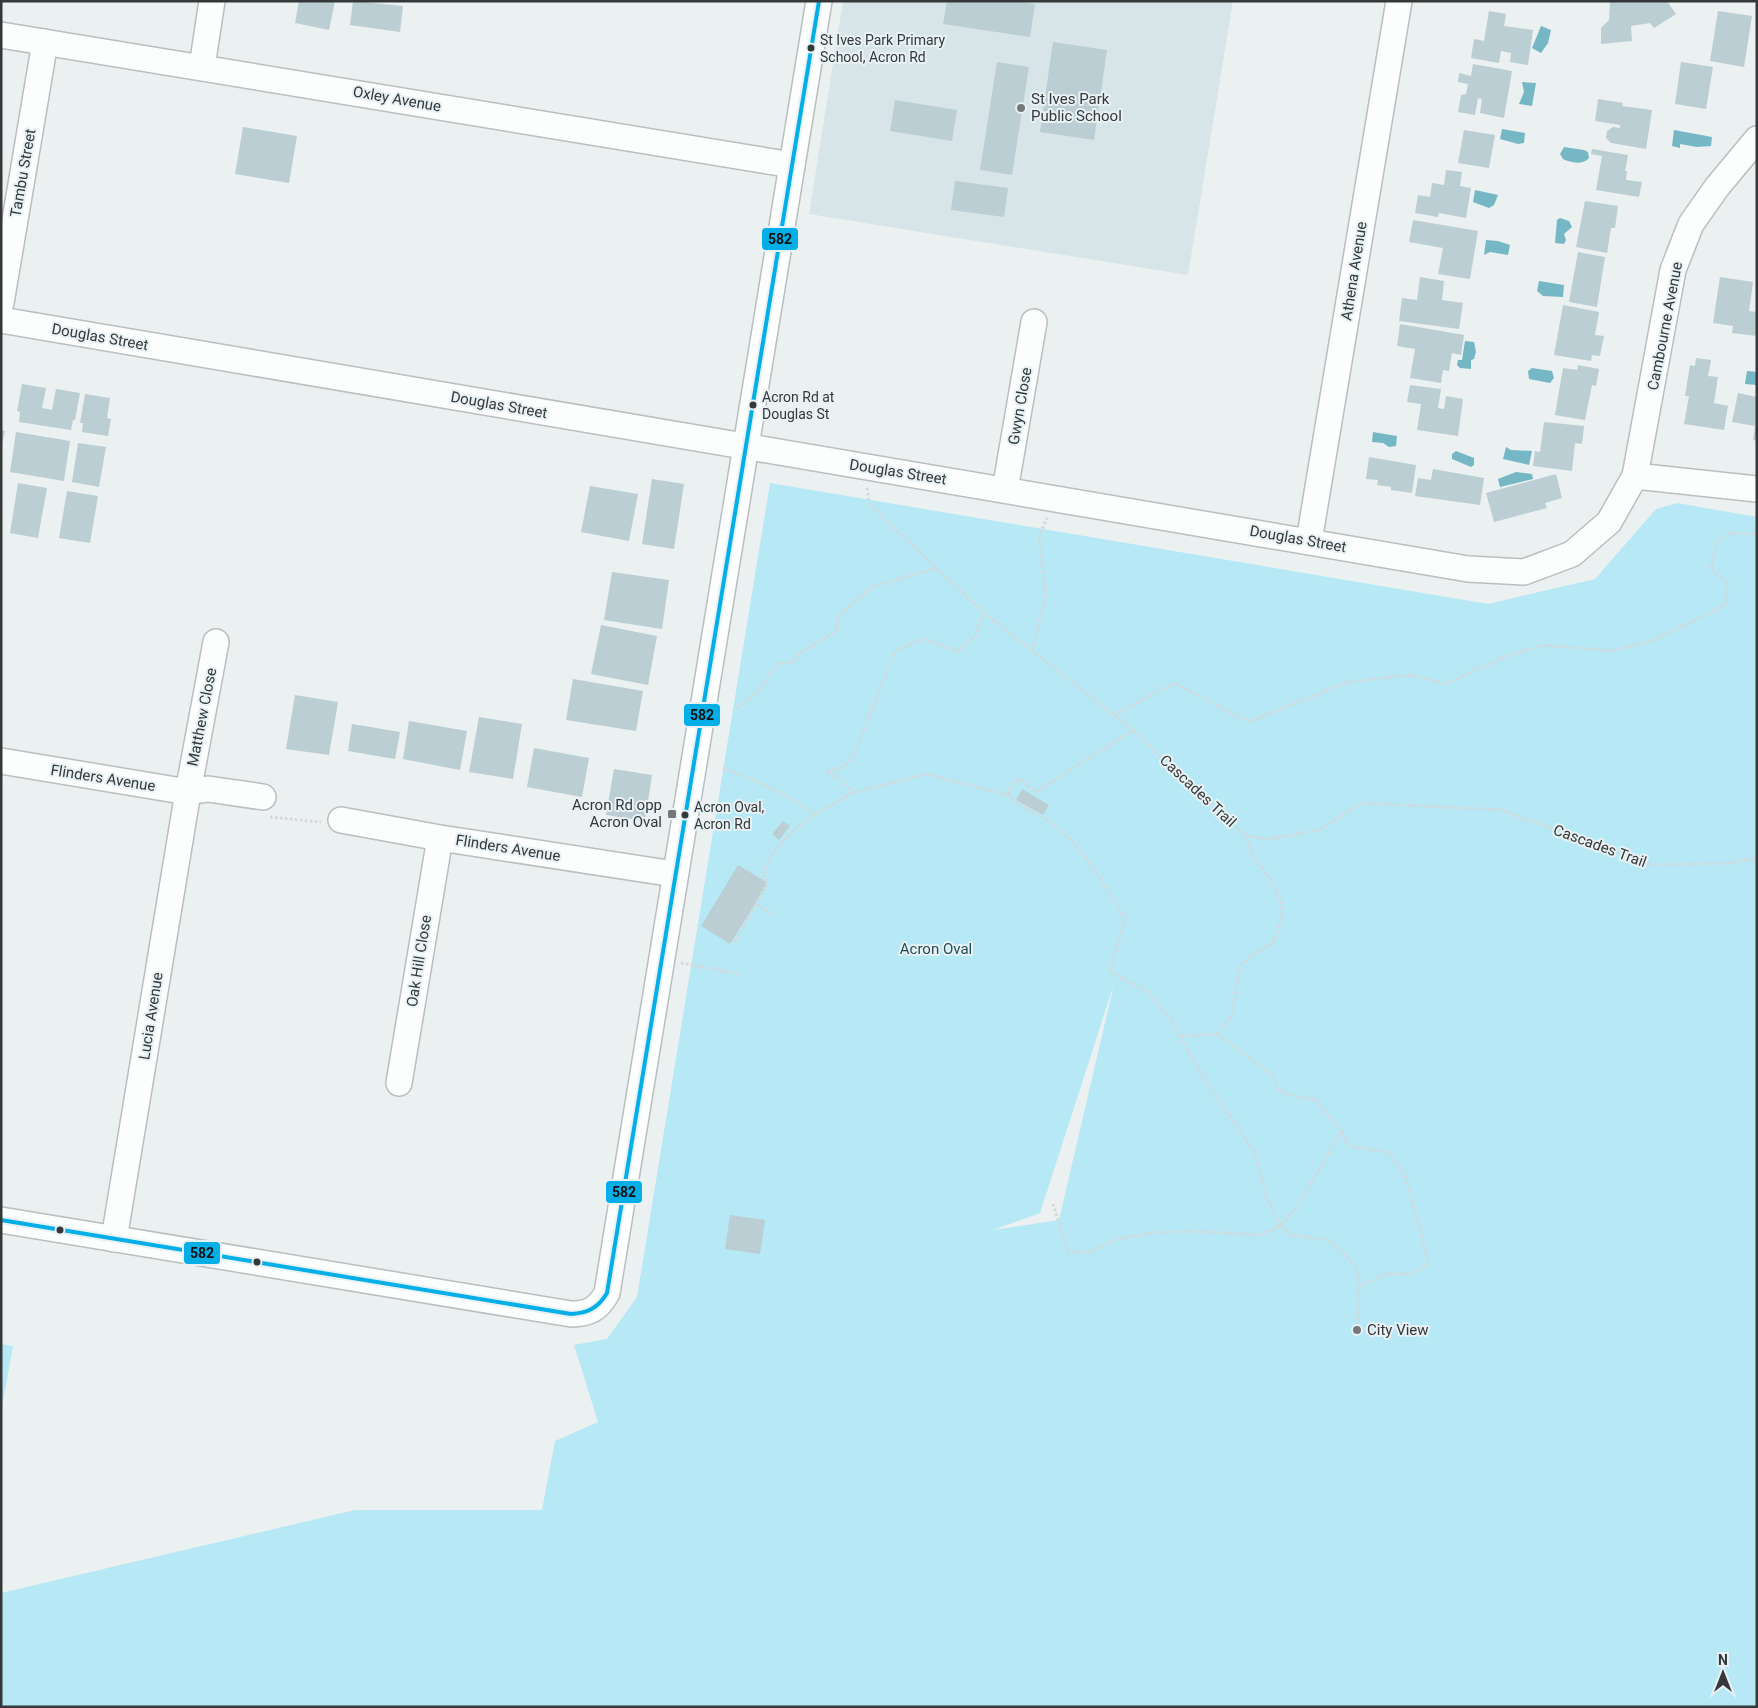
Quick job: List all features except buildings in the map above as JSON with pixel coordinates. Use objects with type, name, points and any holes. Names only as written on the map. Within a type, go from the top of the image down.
[{"type":"street","points":[[202,66],[212,1]]},
{"type":"street","points":[[1,1220],[571,1314],[593,1311],[601,1304],[607,1293],[674,874],[819,1]]},
{"type":"street","name":"Athena Avenue","points":[[1309,541],[1399,1]]},
{"type":"street","name":"Oxley Avenue","points":[[1,35],[202,66],[792,165]]},
{"type":"street","name":"Tambu Street","points":[[1,303],[45,42]]},
{"type":"street","name":"Cambourne Avenue","points":[[1635,476],[1672,270],[1691,224],[1717,187],[1757,139]]},
{"type":"street","name":"Douglas Street","points":[[1,320],[1468,569],[1524,572],[1572,554],[1609,522],[1635,476]]},
{"type":"street","name":"Gwyn Close","points":[[1005,490],[1034,322]]},
{"type":"street","points":[[1635,476],[1757,489]]},
{"type":"street","name":"Matthew Close","points":[[188,792],[216,642]]},
{"type":"street","name":"Flinders Avenue","points":[[1,762],[188,792],[208,789],[263,797]]},
{"type":"street","name":"Lucia Avenue","points":[[114,1239],[188,792]]},
{"type":"street","name":"Flinders Avenue","points":[[342,820],[440,838],[674,874]]},
{"type":"street","name":"Oak Hill Close","points":[[399,1083],[440,838]]},
{"type":"path","name":"Cascades Trail","points":[[864,467],[869,504],[984,613],[1133,730],[1246,836],[1270,839],[1319,830],[1362,803],[1501,810],[1652,865],[1730,863],[1757,858]]},
{"type":"path","points":[[1032,650],[1046,595],[1039,537],[1056,498]]},
{"type":"path","points":[[1114,715],[1174,683],[1249,722],[1347,682],[1411,675],[1445,684],[1509,655],[1544,645],[1612,651],[1654,640],[1720,608],[1726,603],[1726,584],[1711,570],[1717,542],[1730,533],[1757,534]]},
{"type":"path","points":[[736,708],[758,692],[778,664],[792,662],[799,654],[836,630],[838,616],[872,587],[937,568]]},
{"type":"path","points":[[852,793],[843,781],[828,772],[845,766],[854,755],[894,651],[923,639],[958,651],[976,635],[984,613]]},
{"type":"path","points":[[1008,795],[1014,782],[1018,779],[1036,792],[1133,730]]},
{"type":"path","points":[[723,768],[757,781],[802,806],[814,815]]},
{"type":"path","points":[[735,942],[757,905],[768,881],[762,876],[773,853],[794,830],[814,815],[852,793],[926,774],[1008,795],[1030,813],[1059,828],[1087,862],[1125,919],[1110,972],[1147,991],[1170,1018],[1182,1036],[1202,1076],[1254,1151],[1268,1202],[1280,1226],[1291,1235],[1328,1240],[1356,1266],[1359,1287],[1357,1330]]},
{"type":"path","points":[[1217,1034],[1232,1015],[1240,966],[1252,955],[1273,944],[1282,919],[1281,902],[1274,885],[1253,856],[1246,836]]},
{"type":"path","points":[[757,905],[773,914]]},
{"type":"path","points":[[661,960],[738,974]]},
{"type":"path","points":[[1182,1036],[1217,1034],[1272,1075],[1280,1091],[1298,1097],[1316,1099],[1342,1132],[1349,1146],[1388,1152],[1405,1175],[1429,1264],[1412,1274],[1385,1274],[1359,1287]]},
{"type":"path","points":[[1053,1204],[1068,1252],[1089,1252],[1117,1239],[1152,1233],[1190,1231],[1258,1235],[1280,1226],[1296,1208],[1342,1132]]},
{"type":"shaded area","name":"St Ives Park Public School","points":[[843,1],[1233,1],[1188,275],[809,214]]},
{"type":"shaded area","points":[[1541,26],[1551,30],[1548,43],[1541,53],[1532,48]]},
{"type":"shaded area","points":[[1522,82],[1536,83],[1532,106],[1519,104],[1524,92]]},
{"type":"shaded area","points":[[1502,129],[1525,133],[1524,143],[1518,144],[1500,139]]},
{"type":"shaded area","points":[[1674,130],[1712,137],[1711,146],[1697,147],[1680,144],[1680,148],[1672,146]]},
{"type":"shaded area","points":[[1564,147],[1584,150],[1588,152],[1589,158],[1584,162],[1577,163],[1563,159],[1560,154]]},
{"type":"shaded area","points":[[1475,190],[1498,195],[1494,205],[1489,208],[1473,202]]},
{"type":"shaded area","points":[[1560,218],[1569,221],[1572,227],[1564,234],[1566,240],[1564,244],[1555,243],[1557,220]]},
{"type":"shaded area","points":[[1486,240],[1510,245],[1508,255],[1490,252],[1484,255]]},
{"type":"shaded area","points":[[1539,281],[1564,285],[1563,297],[1543,296],[1537,291]]},
{"type":"shaded area","points":[[1465,341],[1474,342],[1476,352],[1474,359],[1471,360],[1471,369],[1460,368],[1457,365],[1458,360],[1462,360]]},
{"type":"shaded area","points":[[1532,368],[1552,371],[1554,378],[1550,383],[1529,379],[1528,371]]},
{"type":"shaded area","points":[[1747,371],[1757,372],[1757,385],[1745,384]]},
{"type":"shaded area","points":[[1373,432],[1397,436],[1396,446],[1389,447],[1383,443],[1372,442]]},
{"type":"shaded area","points":[[1506,447],[1511,450],[1532,451],[1529,465],[1503,459]]},
{"type":"shaded area","points":[[1456,451],[1474,458],[1474,465],[1471,467],[1452,459],[1452,454]]},
{"type":"shaded area","points":[[1516,472],[1532,474],[1533,479],[1500,487],[1498,479]]},
{"type":"green space","name":"Acron Oval","points":[[770,483],[1488,604],[1595,579],[1656,509],[1677,503],[1757,517],[1757,1707],[1,1707],[1,1593],[355,1510],[542,1510],[555,1441],[598,1422],[574,1345],[607,1339],[637,1297]],"holes":[[[1114,984],[1059,1220],[993,1230],[1040,1213]]]},
{"type":"green space","points":[[1,1344],[13,1346],[1,1412]]},
{"type":"transit line","name":"582","points":[[1,1220],[571,1314],[592,1309],[604,1298],[607,1293],[819,1]]},
{"type":"place","name":"St Ives Park Primary School, Acron Rd","points":[[811,48]]},
{"type":"place","name":"St Ives Park Public School","points":[[1021,108]]},
{"type":"place","name":"Acron Rd at Douglas St","points":[[753,405]]},
{"type":"place","name":"Acron Rd opp Acron Oval","points":[[672,814]]},
{"type":"place","name":"Acron Oval, Acron Rd","points":[[685,815]]},
{"type":"place","name":"City View","points":[[1357,1330]]}]
